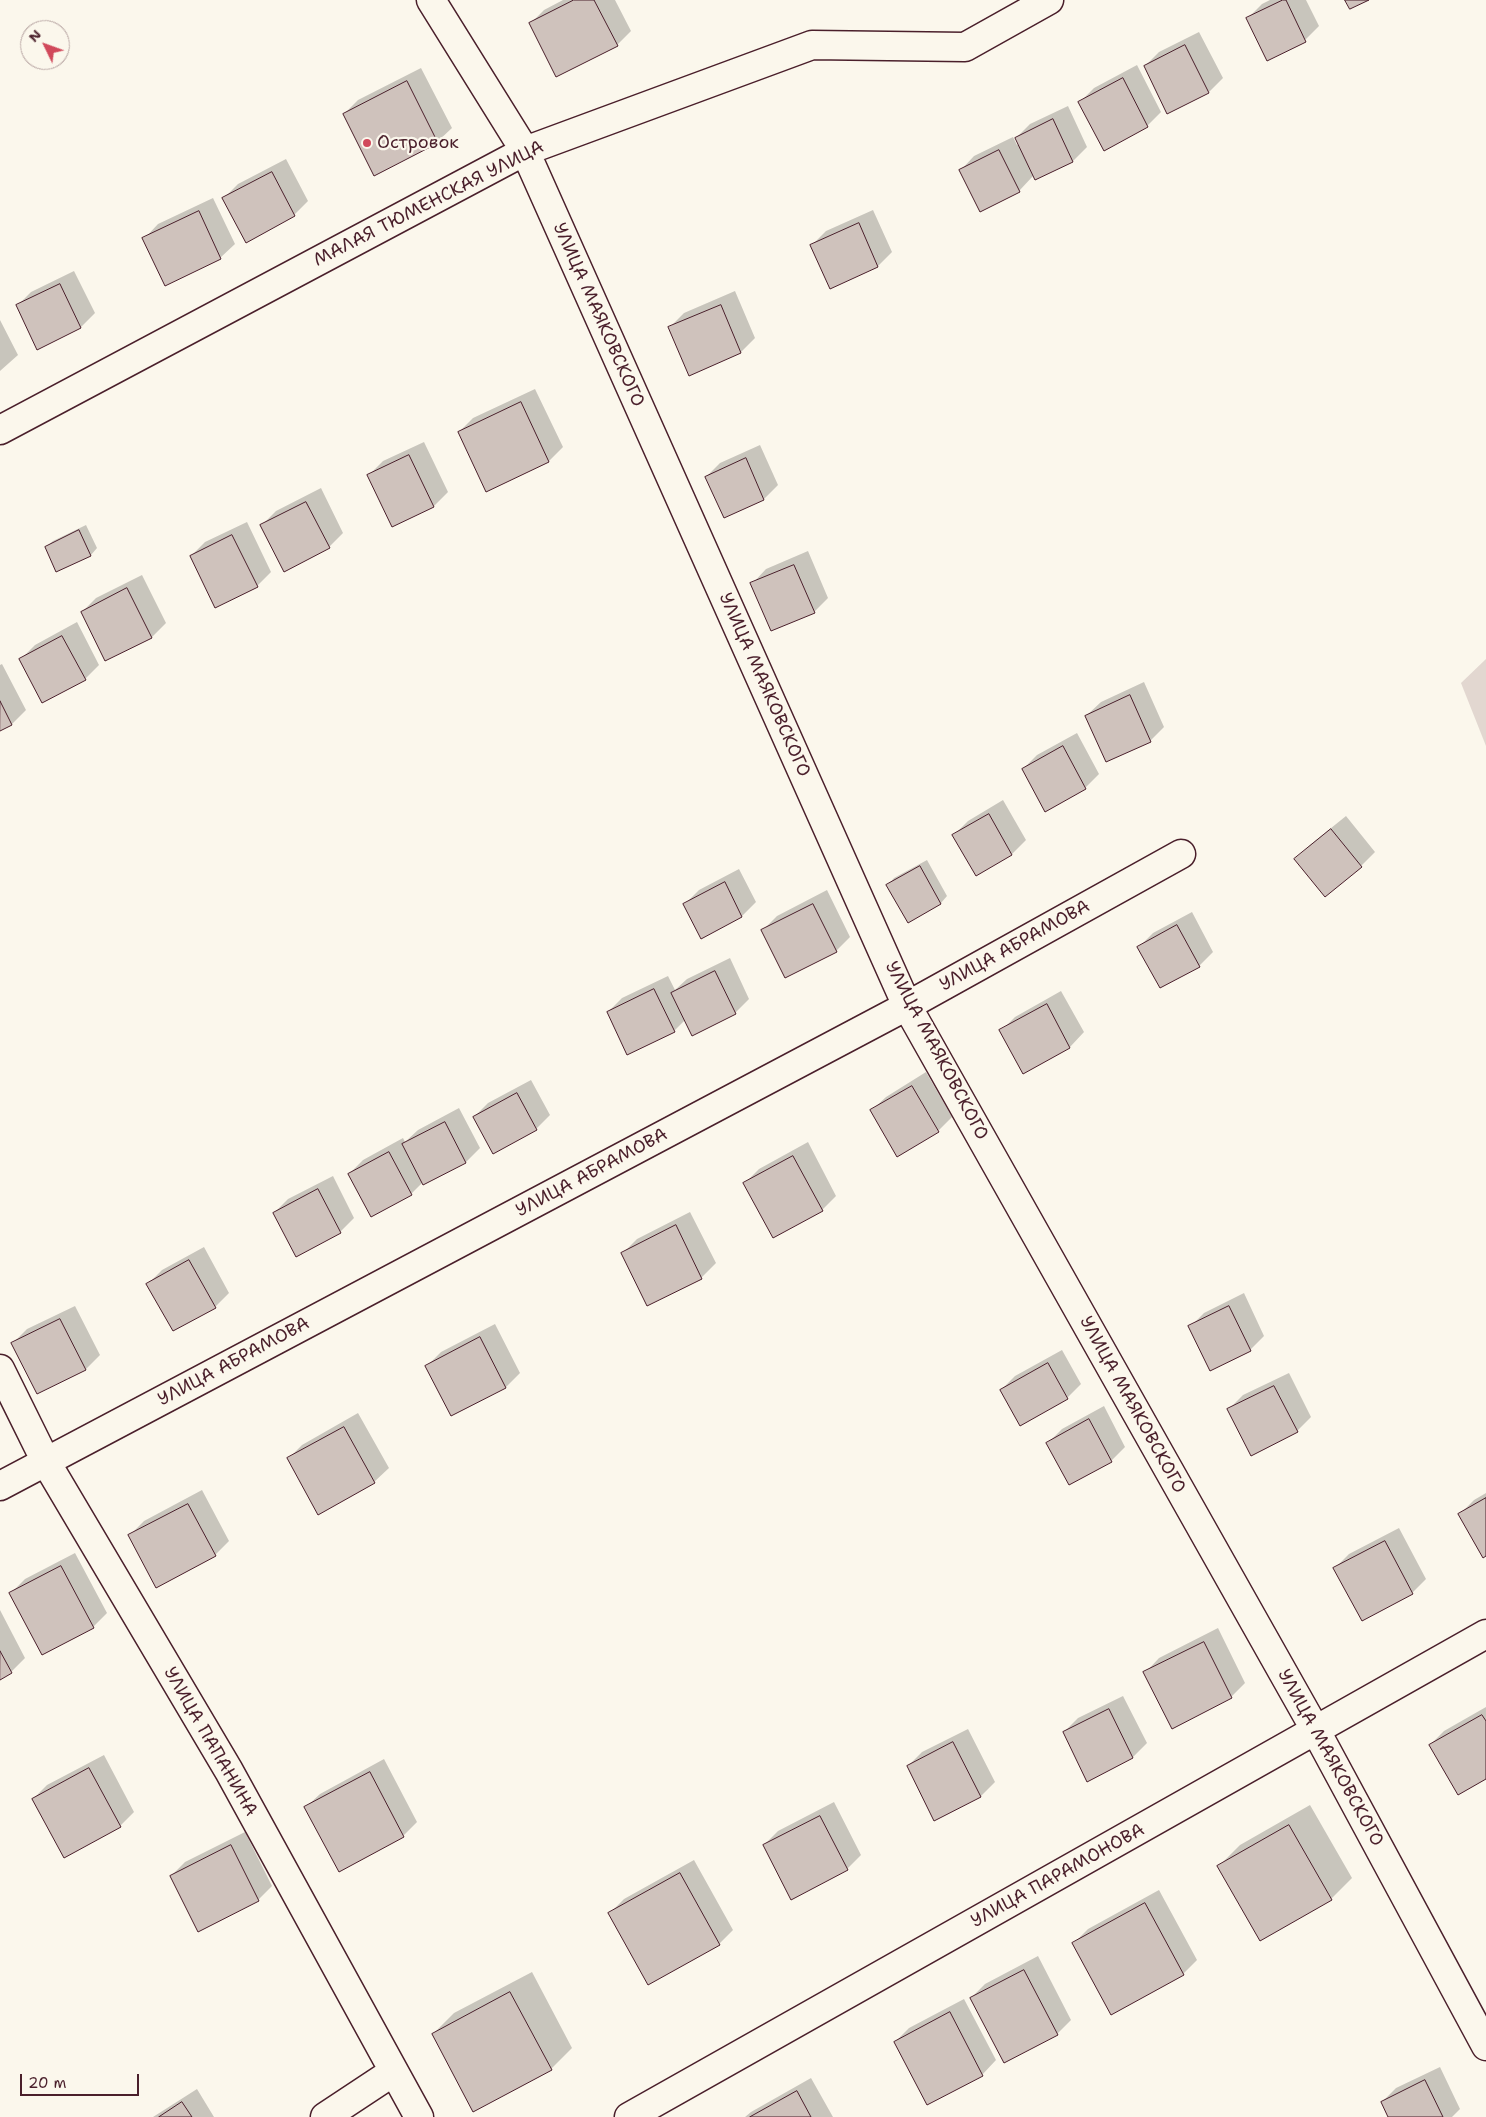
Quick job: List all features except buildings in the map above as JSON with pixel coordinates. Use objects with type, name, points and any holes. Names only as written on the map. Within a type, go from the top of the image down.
[{"type":"street","name":"УЛИЦА МАЯКОВСКОГО","points":[[431,0],[525,151],[907,1006],[1316,1731],[1486,2046]]},
{"type":"street","name":"МАЛАЯ ТЮМЕНСКАЯ УЛИЦА","points":[[0,430],[525,151],[812,45],[965,47],[1050,0]]},
{"type":"street","name":"УЛИЦА АБРАМОВА","points":[[0,1486],[907,1006],[1180,854]]},
{"type":"street","name":"УЛИЦА ПАПАНИНА","points":[[0,1369],[46,1462],[229,1771],[418,2117]]},
{"type":"street","name":"УЛИЦА ПАРАМОНОВА","points":[[629,2117],[1486,1634]]},
{"type":"street","points":[[325,2117],[393,2072]]},
{"type":"shaded area","points":[[1486,659],[1486,746],[1461,683]]},
{"type":"place","name":"Островок","points":[[367,143]]}]
